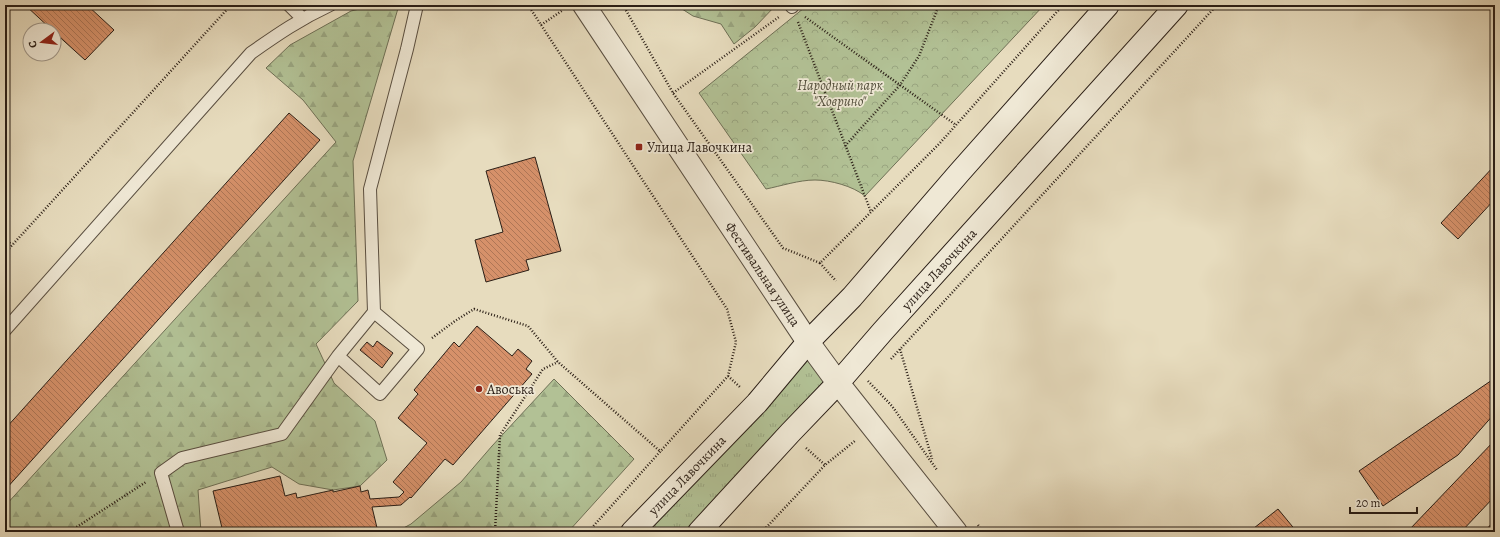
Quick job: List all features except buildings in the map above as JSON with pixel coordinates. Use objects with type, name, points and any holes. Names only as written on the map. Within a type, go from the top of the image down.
[{"type":"main road","name":"улица Лавочкина","points":[[632,532],[757,403],[808,342],[852,298],[958,173],[1108,5]]},
{"type":"main road","name":"улица Лавочкина","points":[[699,532],[790,433],[838,384],[883,331],[1177,5]]},
{"type":"main road","name":"Фестивальная улица","points":[[574,7],[838,384],[956,532]]},
{"type":"lane","points":[[289,5],[302,18]]},
{"type":"lane","points":[[5,330],[251,53],[302,18],[330,5]]},
{"type":"lane","points":[[178,532],[161,473],[182,458],[282,434],[338,356],[374,312],[370,189],[407,49],[416,5]]},
{"type":"lane","points":[[338,356],[380,394],[418,348],[374,312]]},
{"type":"path","points":[[5,253],[231,5]]},
{"type":"path","points":[[528,5],[728,310],[736,342],[728,376],[588,532]]},
{"type":"path","points":[[623,5],[673,93],[783,248],[820,264],[940,143],[1063,5]]},
{"type":"path","points":[[890,360],[1217,5]]},
{"type":"path","points":[[673,93],[792,6]]},
{"type":"path","points":[[792,6],[956,125]]},
{"type":"path","points":[[792,6],[871,212]]},
{"type":"path","points":[[845,146],[900,85],[920,56],[940,6]]},
{"type":"path","points":[[541,25],[574,7]]},
{"type":"path","points":[[5,239],[12,245]]},
{"type":"path","points":[[418,348],[455,320],[474,309],[528,326],[558,362],[661,452]]},
{"type":"path","points":[[900,350],[933,462]]},
{"type":"path","points":[[495,532],[500,435],[542,369],[558,362]]},
{"type":"path","points":[[874,376],[868,381],[892,406],[940,473]]},
{"type":"path","points":[[762,532],[825,465],[872,426],[892,406]]},
{"type":"path","points":[[69,532],[161,473]]},
{"type":"path","points":[[977,524],[983,532]]},
{"type":"green space","points":[[376,5],[399,5],[353,161],[358,301],[316,344],[334,383],[375,421],[387,460],[360,486],[333,490],[299,484],[272,467],[198,490],[201,532],[5,532],[5,506],[336,142],[303,100],[266,68],[290,45],[351,11]]},
{"type":"green space","points":[[672,5],[776,5],[755,27],[734,44],[721,24],[693,16],[679,7]]},
{"type":"green space","name":"Народный парк \"Ховрино\"","points":[[804,5],[1044,5],[865,196],[854,189],[834,182],[821,180],[790,183],[766,189],[699,93],[804,8]]},
{"type":"green space","points":[[808,342],[838,383],[699,532],[632,532]]},
{"type":"green space","points":[[554,379],[634,459],[568,532],[396,532],[411,524],[461,482]]},
{"type":"place","name":"Улица Лавочкина","points":[[639,147]]},
{"type":"place","name":"Авоська","points":[[479,389]]}]
